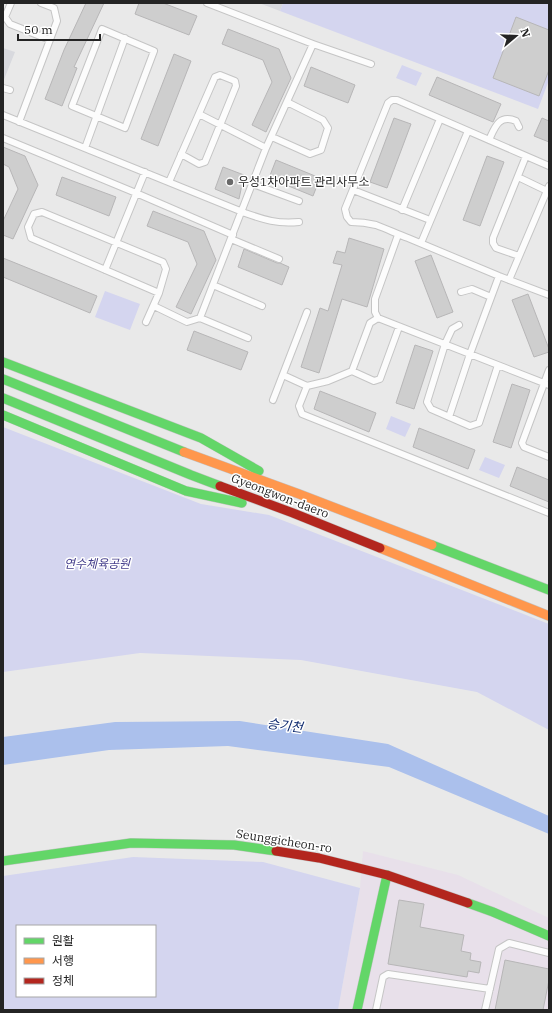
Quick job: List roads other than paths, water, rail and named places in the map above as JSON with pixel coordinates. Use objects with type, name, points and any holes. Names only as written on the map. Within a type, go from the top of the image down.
[{"type":"main road","points":[[3,362],[201,438],[299,494]]},
{"type":"main road","name":"Gyeongwon-daero","points":[[3,379],[197,457],[299,494],[549,590]]},
{"type":"main road","name":"Gyeongwon-daero","points":[[3,398],[191,475],[294,513],[549,616]]},
{"type":"main road","points":[[3,415],[186,491],[294,513]]},
{"type":"main road","name":"Seunggicheon-ro","points":[[3,861],[131,843],[234,845],[319,858],[387,875],[493,912],[549,936]]},
{"type":"main road","points":[[358,1010],[387,875]]},
{"type":"lane","points":[[11,3],[5,17],[10,24],[50,40]]},
{"type":"lane","points":[[19,122],[58,21],[54,8],[41,3]]},
{"type":"lane","points":[[207,3],[313,44],[371,64]]},
{"type":"lane","points":[[102,29],[154,51],[125,128],[96,116],[72,106],[102,29]]},
{"type":"lane","points":[[85,148],[125,38]]},
{"type":"lane","points":[[200,318],[266,148],[313,44]]},
{"type":"lane","points":[[169,182],[181,154],[215,77],[220,75],[235,81],[236,86],[205,162],[199,164],[181,154]]},
{"type":"lane","points":[[3,88],[10,90]]},
{"type":"lane","points":[[549,166],[397,100],[392,100],[388,103],[345,208],[347,217],[351,222],[363,222],[377,226],[549,295]]},
{"type":"lane","points":[[272,137],[310,154],[321,150],[328,128],[323,120],[287,102]]},
{"type":"lane","points":[[199,114],[266,148]]},
{"type":"lane","points":[[3,115],[242,212],[269,221],[285,223],[298,222]]},
{"type":"lane","points":[[489,140],[497,124],[502,120],[510,118],[516,121],[519,127]]},
{"type":"lane","points":[[402,210],[440,119]]},
{"type":"lane","points":[[421,243],[468,131]]},
{"type":"lane","points":[[3,138],[136,193],[279,259]]},
{"type":"lane","points":[[519,256],[496,248],[493,243],[493,238],[526,156]]},
{"type":"lane","points":[[105,270],[144,172]]},
{"type":"lane","points":[[509,280],[548,188],[518,177]]},
{"type":"lane","points":[[253,184],[299,201]]},
{"type":"lane","points":[[353,190],[430,220]]},
{"type":"lane","points":[[146,322],[159,293],[166,269],[163,262],[116,244],[42,212],[34,214],[28,227],[30,238],[159,293]]},
{"type":"lane","points":[[398,235],[375,299],[375,312],[378,318],[546,384]]},
{"type":"lane","points":[[449,417],[470,354],[499,276]]},
{"type":"lane","points":[[213,285],[262,306]]},
{"type":"lane","points":[[461,292],[472,289],[491,297]]},
{"type":"lane","points":[[154,306],[188,322],[200,318],[248,338]]},
{"type":"lane","points":[[273,400],[306,312]]},
{"type":"lane","points":[[283,375],[307,386],[328,381],[352,371],[370,323],[378,318]]},
{"type":"lane","points":[[459,325],[452,329],[446,344],[428,402],[431,409],[470,426],[479,423],[498,365]]},
{"type":"lane","points":[[352,371],[374,381],[380,379],[399,327]]},
{"type":"lane","points":[[549,370],[546,384],[522,443],[524,447],[549,456]]},
{"type":"lane","points":[[307,386],[299,406],[302,414],[549,513]]},
{"type":"lane","points":[[485,1010],[499,949],[509,943],[549,954]]},
{"type":"lane","points":[[376,1010],[383,977],[388,974],[490,989]]},
{"type":"water","points":[[240,721],[388,744],[549,816],[549,834],[389,767],[228,746],[109,750],[3,765],[3,737],[115,722]]},
{"type":"place","name":"우성1차아파트 관리사무소","points":[[230,182]]},
{"type":"park label","name":"연수체육공원","points":[[97,564]]},
{"type":"water label","name":"승기천","points":[[285,725]]}]
